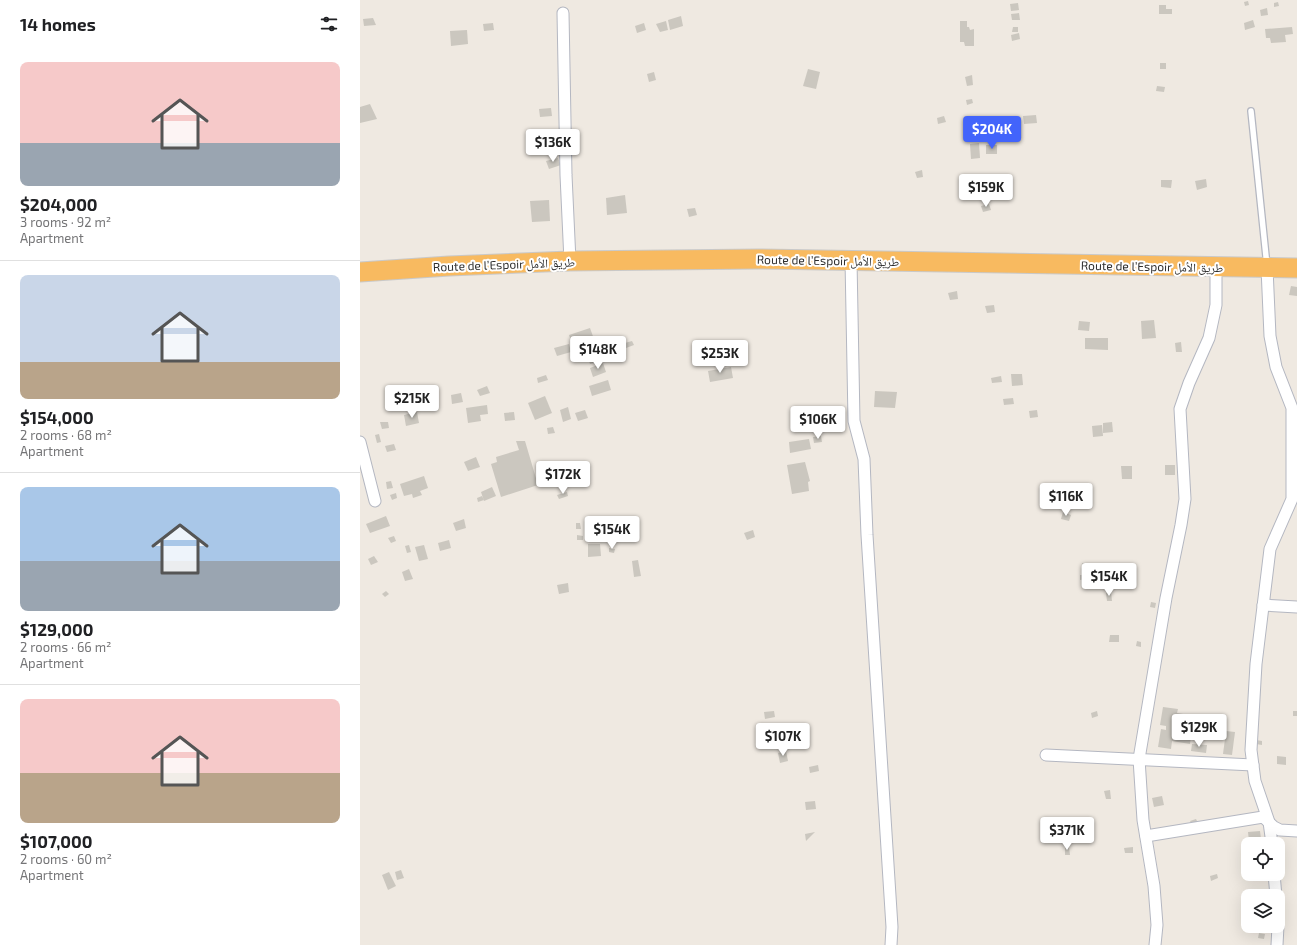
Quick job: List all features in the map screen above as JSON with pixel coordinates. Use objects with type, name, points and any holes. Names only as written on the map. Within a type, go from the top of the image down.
[{"type":"highway","name":"Route de l’Espoir طريق الأمل","points":[[360,272],[450,266],[570,261],[758,259],[1297,268]]},
{"type":"street","points":[[563,13],[566,175],[570,261]]},
{"type":"street","points":[[851,260],[854,421],[864,460],[866,535],[892,927],[891,945]]},
{"type":"street","points":[[1154,945],[1157,925],[1154,886],[1143,820],[1139,759],[1166,598],[1185,499],[1180,409],[1189,383],[1209,338],[1216,305],[1216,267]]},
{"type":"street","points":[[1267,268],[1270,336],[1276,367],[1292,408],[1292,499],[1270,549],[1256,664],[1251,742],[1256,781],[1269,822],[1271,837]]},
{"type":"street","points":[[360,442],[375,501]]},
{"type":"street","points":[[1263,605],[1297,607]]},
{"type":"street","points":[[1046,755],[1253,765]]},
{"type":"street","points":[[1146,836],[1263,817],[1274,827],[1280,830],[1297,831]]},
{"type":"street","points":[[1277,945],[1278,933]]},
{"type":"lane","points":[[1251,112],[1267,268]]},
{"type":"building","points":[[1248,1],[1249,5],[1245,6],[1244,2]]},
{"type":"building","points":[[1278,2],[1279,6],[1274,7],[1274,3]]},
{"type":"building","points":[[1018,3],[1019,10],[1011,11],[1010,4]]},
{"type":"building","points":[[1159,5],[1166,5],[1166,9],[1172,9],[1172,14],[1159,14]]},
{"type":"building","points":[[1267,8],[1268,15],[1261,16],[1260,10]]},
{"type":"building","points":[[1019,13],[1020,20],[1012,20],[1011,14]]},
{"type":"building","points":[[681,16],[683,26],[670,30],[668,20]]},
{"type":"building","points":[[373,18],[376,25],[364,26],[363,19]]},
{"type":"building","points":[[1253,20],[1255,27],[1245,30],[1244,23]]},
{"type":"building","points":[[666,21],[668,30],[660,32],[656,24]]},
{"type":"building","points":[[960,21],[967,21],[967,27],[969,27],[970,30],[974,29],[974,46],[965,46],[964,42],[960,42]]},
{"type":"building","points":[[493,23],[494,30],[484,31],[483,24]]},
{"type":"building","points":[[644,23],[646,30],[637,33],[635,26]]},
{"type":"building","points":[[1013,27],[1018,27],[1018,32],[1012,32]]},
{"type":"building","points":[[1292,27],[1293,34],[1285,35],[1286,42],[1271,43],[1270,38],[1266,38],[1265,29]]},
{"type":"building","points":[[467,30],[468,44],[451,46],[450,31]]},
{"type":"building","points":[[1019,33],[1020,39],[1012,41],[1011,35]]},
{"type":"building","points":[[1160,63],[1166,63],[1166,69],[1160,69]]},
{"type":"building","points":[[808,69],[820,72],[816,89],[803,86]]},
{"type":"building","points":[[654,72],[656,80],[649,82],[647,74]]},
{"type":"building","points":[[972,75],[973,85],[967,86],[965,77]]},
{"type":"building","points":[[1157,86],[1165,87],[1164,92],[1156,91]]},
{"type":"building","points":[[972,99],[973,103],[967,105],[966,100]]},
{"type":"building","points":[[370,104],[377,119],[360,123],[360,107]]},
{"type":"building","points":[[551,108],[552,116],[540,117],[539,109]]},
{"type":"building","points":[[1036,115],[1037,123],[1024,124],[1023,116]]},
{"type":"building","points":[[944,116],[946,122],[938,124],[937,118]]},
{"type":"building","points":[[985,121],[985,128],[976,129],[976,122]]},
{"type":"building","points":[[979,143],[980,158],[971,159],[970,144]]},
{"type":"building","points":[[986,145],[997,145],[997,154],[986,154]]},
{"type":"building","points":[[558,158],[561,165],[549,169],[546,161]]},
{"type":"building","points":[[922,170],[923,177],[917,178],[915,172]]},
{"type":"building","points":[[1206,179],[1207,187],[1197,190],[1195,181]]},
{"type":"building","points":[[1161,180],[1172,180],[1171,188],[1161,187]]},
{"type":"building","points":[[625,195],[627,213],[607,215],[606,198]]},
{"type":"building","points":[[549,200],[550,221],[532,222],[530,201]]},
{"type":"building","points":[[989,204],[991,210],[983,212],[981,206]]},
{"type":"building","points":[[695,208],[697,215],[689,217],[687,209]]},
{"type":"building","points":[[1291,286],[1297,287],[1297,296],[1289,295]]},
{"type":"building","points":[[957,291],[958,299],[950,300],[948,293]]},
{"type":"building","points":[[994,305],[995,312],[987,313],[985,306]]},
{"type":"building","points":[[1154,320],[1156,338],[1142,339],[1141,321]]},
{"type":"building","points":[[1079,321],[1090,322],[1089,331],[1078,330]]},
{"type":"building","points":[[590,328],[595,342],[574,349],[569,335]]},
{"type":"building","points":[[1085,338],[1108,338],[1108,350],[1085,349]]},
{"type":"building","points":[[632,341],[634,345],[626,348],[625,343]]},
{"type":"building","points":[[1181,342],[1182,352],[1176,352],[1175,343]]},
{"type":"building","points":[[569,344],[571,352],[557,356],[554,348]]},
{"type":"building","points":[[596,356],[598,362],[590,364],[588,358]]},
{"type":"building","points":[[603,363],[606,372],[593,377],[590,368]]},
{"type":"building","points":[[731,367],[733,378],[710,382],[708,371]]},
{"type":"building","points":[[1011,374],[1022,374],[1023,385],[1012,386]]},
{"type":"building","points":[[546,375],[548,380],[538,383],[537,378]]},
{"type":"building","points":[[1001,376],[1002,382],[992,383],[991,378]]},
{"type":"building","points":[[608,380],[611,390],[592,396],[589,386]]},
{"type":"building","points":[[487,386],[490,393],[480,396],[477,390]]},
{"type":"building","points":[[875,391],[897,392],[895,408],[874,407]]},
{"type":"building","points":[[461,393],[463,402],[452,404],[451,395]]},
{"type":"building","points":[[545,396],[552,413],[535,420],[528,403]]},
{"type":"building","points":[[1013,398],[1014,404],[1004,405],[1003,399]]},
{"type":"building","points":[[487,405],[488,414],[480,415],[481,421],[468,423],[466,408]]},
{"type":"building","points":[[568,407],[571,419],[563,422],[560,410]]},
{"type":"building","points":[[585,410],[588,418],[578,421],[575,413]]},
{"type":"building","points":[[1037,410],[1038,417],[1030,418],[1029,411]]},
{"type":"building","points":[[417,412],[419,423],[406,426],[404,415]]},
{"type":"building","points":[[514,412],[515,420],[505,421],[504,413]]},
{"type":"building","points":[[380,422],[388,422],[389,428],[382,429]]},
{"type":"building","points":[[1112,422],[1113,432],[1103,433],[1103,423]]},
{"type":"building","points":[[1102,425],[1103,436],[1093,437],[1092,426]]},
{"type":"building","points":[[553,427],[555,433],[548,434],[547,428]]},
{"type":"building","points":[[379,434],[381,442],[377,443],[375,435]]},
{"type":"building","points":[[821,436],[822,442],[814,443],[813,437]]},
{"type":"building","points":[[809,439],[811,449],[790,453],[789,442]]},
{"type":"building","points":[[516,441],[525,441],[538,485],[501,497],[491,464],[497,462],[496,457],[519,450]]},
{"type":"building","points":[[394,444],[396,450],[387,452],[385,446]]},
{"type":"building","points":[[476,457],[480,467],[468,471],[464,462]]},
{"type":"building","points":[[805,462],[810,481],[808,482],[809,491],[792,494],[787,465]]},
{"type":"building","points":[[559,465],[561,472],[553,474],[552,467]]},
{"type":"building","points":[[1165,465],[1175,465],[1175,475],[1165,475]]},
{"type":"building","points":[[1121,466],[1132,466],[1132,479],[1122,479]]},
{"type":"building","points":[[424,476],[428,488],[420,491],[422,495],[413,498],[412,494],[404,496],[400,484]]},
{"type":"building","points":[[391,481],[393,488],[387,489],[386,482]]},
{"type":"building","points":[[492,487],[496,496],[484,501],[481,492]]},
{"type":"building","points":[[567,492],[568,496],[559,499],[557,495]]},
{"type":"building","points":[[396,493],[397,498],[392,500],[390,495]]},
{"type":"building","points":[[482,496],[484,500],[478,502],[477,498]]},
{"type":"building","points":[[1063,512],[1071,515],[1069,521],[1061,519]]},
{"type":"building","points":[[386,516],[390,526],[370,533],[366,524]]},
{"type":"building","points":[[464,519],[466,528],[456,531],[453,523]]},
{"type":"building","points":[[576,523],[580,523],[581,529],[576,529]]},
{"type":"building","points":[[753,530],[755,537],[747,540],[744,533]]},
{"type":"building","points":[[577,535],[583,536],[583,540],[577,540]]},
{"type":"building","points":[[394,536],[396,541],[391,543],[388,538]]},
{"type":"building","points":[[449,540],[451,548],[440,551],[438,543]]},
{"type":"building","points":[[588,544],[600,544],[601,556],[588,557]]},
{"type":"building","points":[[409,545],[411,552],[407,553],[405,546]]},
{"type":"building","points":[[424,545],[428,559],[419,561],[415,547]]},
{"type":"building","points":[[609,548],[615,549],[614,553],[609,552]]},
{"type":"building","points":[[374,556],[378,562],[371,565],[368,559]]},
{"type":"building","points":[[638,560],[641,576],[634,577],[632,561]]},
{"type":"building","points":[[1082,563],[1087,563],[1087,566],[1083,567]]},
{"type":"building","points":[[1103,564],[1104,571],[1098,571],[1097,565]]},
{"type":"building","points":[[409,569],[413,579],[405,581],[402,572]]},
{"type":"building","points":[[1080,575],[1086,575],[1086,579],[1080,580]]},
{"type":"building","points":[[568,583],[569,592],[559,594],[557,585]]},
{"type":"building","points":[[386,591],[389,594],[385,597],[382,594]]},
{"type":"building","points":[[1111,592],[1112,601],[1107,601],[1106,593]]},
{"type":"building","points":[[1151,602],[1156,603],[1155,608],[1150,607]]},
{"type":"building","points":[[1110,635],[1119,635],[1119,642],[1109,642]]},
{"type":"building","points":[[1137,641],[1141,642],[1141,647],[1136,646]]},
{"type":"building","points":[[1163,707],[1178,709],[1177,713],[1201,717],[1198,738],[1191,737],[1190,744],[1172,741],[1171,749],[1158,747],[1161,729],[1166,730],[1166,726],[1160,725]]},
{"type":"building","points":[[774,711],[775,717],[765,719],[764,712]]},
{"type":"building","points":[[1097,711],[1098,716],[1092,718],[1091,713]]},
{"type":"building","points":[[1293,711],[1297,711],[1297,716],[1293,716]]},
{"type":"building","points":[[1226,731],[1235,732],[1232,755],[1223,754]]},
{"type":"building","points":[[1256,740],[1262,741],[1262,745],[1256,744]]},
{"type":"building","points":[[1192,744],[1207,745],[1206,753],[1191,751]]},
{"type":"building","points":[[786,751],[788,761],[780,763],[778,753]]},
{"type":"building","points":[[1277,756],[1286,757],[1286,765],[1277,764]]},
{"type":"building","points":[[818,765],[819,771],[810,773],[809,767]]},
{"type":"building","points":[[1110,790],[1111,799],[1106,799],[1104,791]]},
{"type":"building","points":[[1162,796],[1164,805],[1154,807],[1152,798]]},
{"type":"building","points":[[815,801],[816,809],[806,810],[805,802]]},
{"type":"building","points":[[1196,819],[1198,823],[1192,825],[1190,821]]},
{"type":"building","points":[[1260,831],[1261,837],[1249,837],[1248,832]]},
{"type":"building","points":[[815,832],[806,841],[805,834]]},
{"type":"building","points":[[1069,847],[1070,855],[1065,855],[1065,848]]},
{"type":"building","points":[[1133,847],[1133,853],[1125,853],[1124,848]]},
{"type":"building","points":[[401,870],[404,878],[397,880],[395,872]]},
{"type":"building","points":[[389,872],[396,886],[388,890],[382,875]]},
{"type":"building","points":[[1217,874],[1218,878],[1211,881],[1210,876]]},
{"type":"building","points":[[1259,933],[1265,934],[1264,939],[1258,938]]}]
